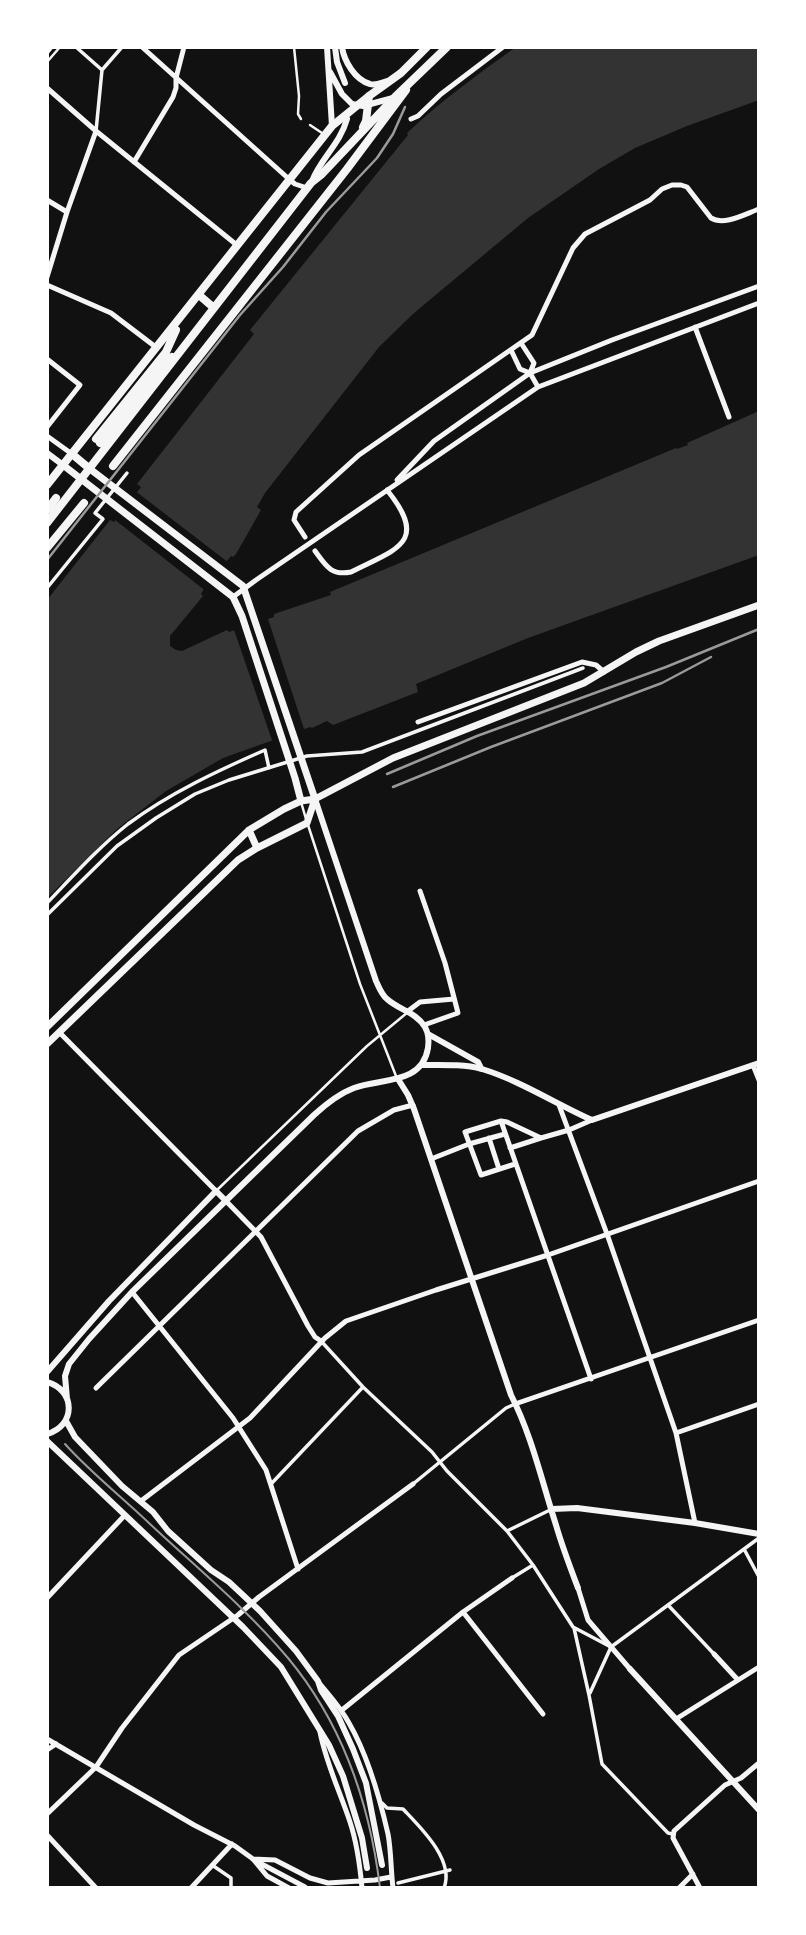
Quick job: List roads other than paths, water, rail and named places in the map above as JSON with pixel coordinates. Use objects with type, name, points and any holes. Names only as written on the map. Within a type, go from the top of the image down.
[{"type":"main road","points":[[47,485],[332,126],[356,106],[368,100],[427,47]]},
{"type":"main road","points":[[47,523],[92,471],[309,186],[394,97],[410,85],[447,47]]},
{"type":"main road","points":[[113,466],[410,85]]},
{"type":"main road","points":[[360,133],[366,121],[368,100]]},
{"type":"main road","points":[[199,295],[214,308]]},
{"type":"main road","points":[[180,352],[170,358],[98,441],[166,352],[181,318]]},
{"type":"main road","points":[[47,1044],[233,864],[307,822],[315,799],[245,589],[231,575],[72,454]]},
{"type":"main road","points":[[63,465],[233,597],[242,616],[300,801]]},
{"type":"main road","points":[[47,510],[52,498]]},
{"type":"main road","points":[[47,548],[84,503]]},
{"type":"main road","points":[[60,1033],[49,1023],[249,830],[300,801],[315,799],[393,758],[565,691],[659,641],[759,605]]},
{"type":"main road","points":[[249,830],[257,848]]},
{"type":"main road","points":[[95,981],[104,990]]},
{"type":"street","points":[[47,52],[51,47]]},
{"type":"street","points":[[76,47],[102,70]]},
{"type":"street","points":[[47,277],[96,131],[102,70],[122,47]]},
{"type":"street","points":[[142,47],[295,184],[309,186],[319,166],[340,138],[347,119]]},
{"type":"street","points":[[134,162],[173,97],[184,47]]},
{"type":"street","points":[[327,47],[332,126]]},
{"type":"street","points":[[335,47],[345,83]]},
{"type":"street","points":[[342,47],[344,58],[351,69],[370,84]]},
{"type":"street","points":[[411,119],[503,47]]},
{"type":"street","points":[[330,72],[345,98],[356,106]]},
{"type":"street","points":[[370,84],[393,79]]},
{"type":"street","points":[[370,84],[368,100],[394,97]]},
{"type":"street","points":[[47,88],[238,246]]},
{"type":"street","points":[[304,537],[294,520],[296,512],[359,455],[533,335],[573,248],[581,237],[650,200],[671,185],[681,184],[687,187],[716,222],[759,209]]},
{"type":"street","points":[[47,200],[67,212]]},
{"type":"street","points":[[47,285],[111,313],[157,348]]},
{"type":"street","points":[[388,489],[434,441],[530,373],[759,286]]},
{"type":"street","points":[[233,597],[538,387],[759,303]]},
{"type":"street","points":[[705,305],[710,321]]},
{"type":"street","points":[[695,327],[729,417]]},
{"type":"street","points":[[612,340],[617,356]]},
{"type":"street","points":[[521,343],[534,363],[530,373]]},
{"type":"street","points":[[511,350],[520,369],[530,373],[538,387]]},
{"type":"street","points":[[47,359],[80,385],[49,425]]},
{"type":"street","points":[[47,436],[72,454]]},
{"type":"street","points":[[47,453],[63,465]]},
{"type":"street","points":[[47,588],[103,519],[95,513],[128,473]]},
{"type":"street","points":[[315,551],[329,569],[344,573],[351,572],[398,547],[404,540],[407,521],[388,489]]},
{"type":"street","points":[[85,530],[90,534]]},
{"type":"street","points":[[418,722],[582,662],[596,665],[604,672]]},
{"type":"street","points":[[47,915],[117,846],[195,794],[229,780],[307,757],[362,752],[583,668]]},
{"type":"street","points":[[47,903],[107,843],[160,802],[200,779],[265,750],[269,768]]},
{"type":"street","points":[[47,1434],[57,1430],[66,1421],[69,1408],[65,1376],[69,1364],[132,1292],[331,1100],[352,1089],[411,1074],[422,1065],[428,1051],[428,1034],[424,1026],[380,991],[315,799]]},
{"type":"street","points":[[420,891],[445,963],[458,1013],[424,1026]]},
{"type":"street","points":[[408,1011],[420,1002],[454,999]]},
{"type":"street","points":[[60,1033],[261,1237],[315,1337],[363,1387],[432,1451],[440,1463],[507,1531],[533,1565],[573,1627],[602,1764],[667,1833],[673,1834]]},
{"type":"street","points":[[428,1034],[478,1062],[481,1069]]},
{"type":"street","points":[[510,1148],[756,1064],[759,1080]]},
{"type":"street","points":[[422,1065],[481,1069],[592,1120]]},
{"type":"street","points":[[398,1079],[413,1105],[588,1620],[759,1810]]},
{"type":"street","points":[[96,1388],[358,1130],[394,1110],[413,1105]]},
{"type":"street","points":[[559,1105],[676,1433],[695,1523]]},
{"type":"street","points":[[515,1164],[481,1175],[465,1132],[501,1121],[541,1138]]},
{"type":"street","points":[[501,1121],[591,1379]]},
{"type":"street","points":[[431,1159],[505,1133]]},
{"type":"street","points":[[489,1138],[499,1169]]},
{"type":"street","points":[[141,1501],[239,1427],[321,1341],[346,1321],[548,1255],[759,1181]]},
{"type":"street","points":[[47,1372],[118,1291],[216,1191]]},
{"type":"street","points":[[132,1292],[239,1427],[261,1460],[298,1569]]},
{"type":"street","points":[[47,1814],[96,1767],[122,1728],[179,1655],[413,1484],[507,1407],[759,1321]]},
{"type":"street","points":[[47,1382],[60,1388],[67,1399]]},
{"type":"street","points":[[271,1484],[363,1387]]},
{"type":"street","points":[[676,1433],[759,1404]]},
{"type":"street","points":[[66,1421],[72,1433],[96,1460],[153,1511],[168,1531],[211,1570],[229,1582],[296,1651],[342,1710],[364,1756],[378,1798],[388,1836],[391,1877],[396,1886],[448,1870]]},
{"type":"street","points":[[47,1441],[281,1667],[329,1745],[362,1838],[367,1868]]},
{"type":"street","points":[[507,1531],[552,1509],[577,1508],[695,1523],[759,1536]]},
{"type":"street","points":[[47,1598],[125,1516]]},
{"type":"street","points":[[589,1695],[611,1647],[759,1536]]},
{"type":"street","points":[[744,1549],[759,1577]]},
{"type":"street","points":[[342,1710],[463,1612],[533,1565]]},
{"type":"street","points":[[668,1605],[738,1680]]},
{"type":"street","points":[[463,1612],[543,1714]]},
{"type":"street","points":[[573,1627],[611,1647]]},
{"type":"street","points":[[676,1719],[759,1667]]},
{"type":"street","points":[[318,1681],[348,1738],[366,1783],[382,1866]]},
{"type":"street","points":[[320,1729],[324,1751],[351,1825],[362,1884]]},
{"type":"street","points":[[47,1739],[305,1887]]},
{"type":"street","points":[[47,1750],[56,1744]]},
{"type":"street","points":[[700,1888],[673,1838],[676,1827],[732,1781],[741,1778],[759,1763]]},
{"type":"street","points":[[378,1798],[387,1808],[403,1809],[442,1857],[448,1870],[444,1888]]},
{"type":"street","points":[[47,1835],[96,1888]]},
{"type":"street","points":[[191,1888],[232,1844]]},
{"type":"street","points":[[253,1859],[275,1860],[317,1881],[328,1883],[362,1884],[391,1877]]},
{"type":"street","points":[[253,1859],[267,1876],[289,1888]]},
{"type":"street","points":[[212,1866],[231,1878],[231,1888]]},
{"type":"street","points":[[679,1888],[693,1874]]},
{"type":"lane","points":[[47,62],[60,47]]},
{"type":"lane","points":[[294,47],[298,114],[301,119]]},
{"type":"lane","points":[[310,125],[325,136]]},
{"type":"lane","points":[[300,801],[368,1003],[392,1070],[398,1079]]},
{"type":"lane","points":[[216,1191],[366,1046],[408,1011]]},
{"type":"tram line","points":[[65,1444],[239,1606],[288,1658],[307,1683],[338,1737],[361,1796],[380,1888]]},
{"type":"railway","points":[[47,560],[240,315],[283,267],[326,212],[377,158],[393,134],[405,107]]},
{"type":"railway","points":[[387,774],[477,736],[666,667],[759,629]]},
{"type":"railway","points":[[393,787],[662,683],[711,657]]}]
